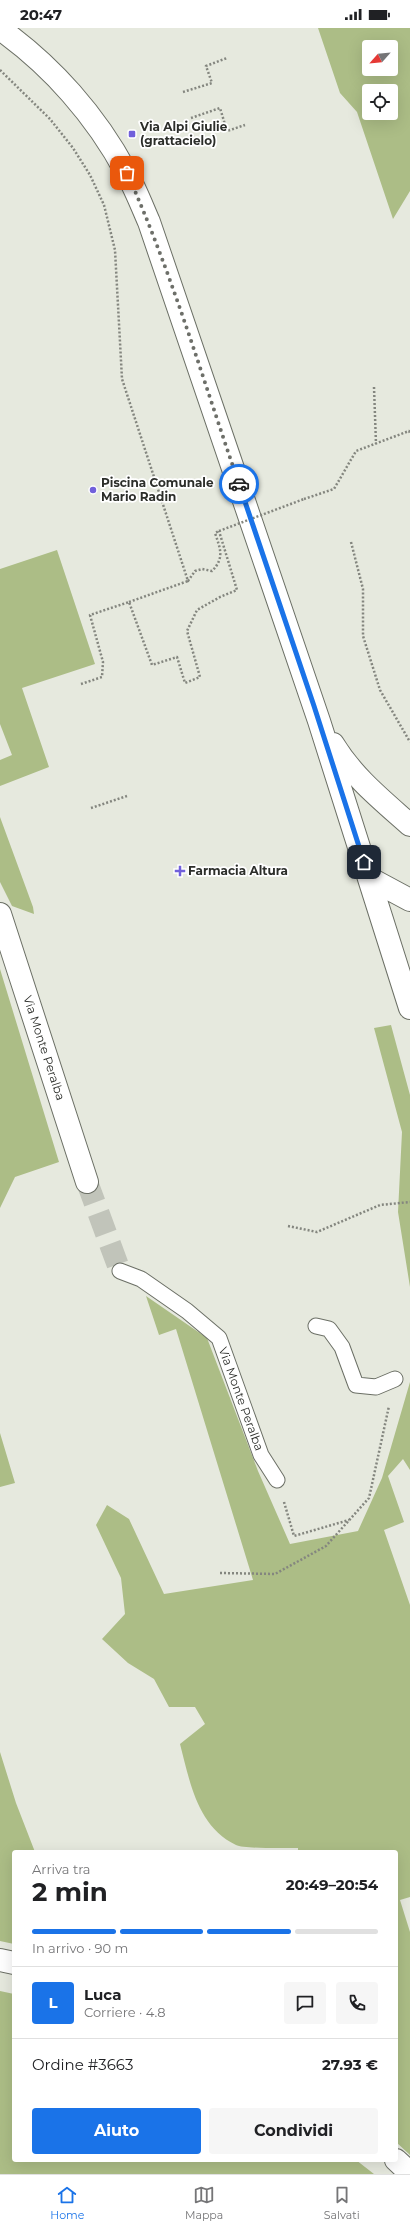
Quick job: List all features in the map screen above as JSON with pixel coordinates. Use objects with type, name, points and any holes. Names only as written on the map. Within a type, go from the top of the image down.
[{"type":"street","points":[[0,29],[27,48],[70,92],[102,131],[127,173],[149,222],[319,721],[410,1008]]},
{"type":"street","points":[[319,721],[342,758],[370,791],[401,810],[410,825]]},
{"type":"street","points":[[369,878],[410,900]]},
{"type":"street","name":"Via Monte Peralba","points":[[0,914],[87,1182]]},
{"type":"street","points":[[0,1960],[12,1963]]},
{"type":"street","points":[[398,2162],[410,2173]]},
{"type":"lane","name":"Via Monte Peralba","points":[[120,1271],[148,1284],[187,1310],[219,1338],[261,1455],[277,1480]]},
{"type":"lane","points":[[316,1326],[329,1329],[342,1347],[356,1385],[376,1387],[395,1379]]},
{"type":"path","points":[[183,92],[212,83],[206,66],[228,58]]},
{"type":"path","points":[[0,70],[50,119],[73,148],[90,174],[104,205],[115,250],[120,310],[122,379],[188,581]]},
{"type":"path","points":[[191,118],[220,108],[227,132],[245,125]]},
{"type":"path","points":[[374,387],[376,444]]},
{"type":"path","points":[[81,684],[102,677],[103,662],[90,615],[188,581],[195,571],[202,569],[212,571],[219,565],[222,555],[215,533],[334,489],[356,451],[409,431],[410,433]]},
{"type":"path","points":[[129,602],[152,665],[177,657],[185,683],[200,677],[187,631],[197,610],[220,597],[237,590],[218,531]]},
{"type":"path","points":[[351,542],[363,589],[363,636],[380,690],[410,742]]},
{"type":"path","points":[[91,808],[127,796]]},
{"type":"path","points":[[288,1226],[317,1232],[380,1205],[410,1202]]},
{"type":"path","points":[[220,1572],[275,1574],[326,1546],[350,1520],[369,1498],[395,1379]]},
{"type":"path","points":[[277,1480],[294,1536],[350,1520]]},
{"type":"green space","points":[[318,28],[410,28],[410,191],[393,219],[357,112],[340,93]]},
{"type":"green space","points":[[57,550],[95,664],[22,688],[49,767],[0,786],[0,760],[12,755],[0,724],[0,569]]},
{"type":"green space","points":[[0,817],[33,907],[34,914],[12,906],[0,882]]},
{"type":"green space","points":[[0,969],[59,1162],[15,1177],[0,1208]]},
{"type":"green space","points":[[391,1025],[410,1095],[410,1287],[398,1212],[402,1132],[374,1028]]},
{"type":"green space","points":[[146,1296],[207,1338],[258,1471],[290,1544],[358,1531],[382,1478],[410,1382],[410,1470],[403,1459],[388,1476],[404,1522],[384,1530],[410,1605],[410,1897],[400,1900],[410,1932],[410,2155],[398,2144],[398,1850],[298,1850],[298,1848],[247,1847],[236,1845],[223,1837],[212,1827],[197,1802],[187,1773],[180,1744],[205,1724],[195,1707],[169,1707],[154,1679],[128,1663],[102,1639],[125,1614],[121,1578],[96,1525],[107,1505],[129,1519],[164,1594],[253,1580],[176,1329],[159,1335]]},
{"type":"green space","points":[[0,1433],[15,1483],[0,1487]]},
{"type":"green space","points":[[0,1752],[16,1803],[34,1850],[12,1850],[12,1944],[0,1941]]},
{"type":"green space","points":[[0,1991],[12,1994],[12,2162],[359,2162],[374,2174],[0,2174]]},
{"type":"tunnel","points":[[87,1182],[120,1271]]},
{"type":"way so far","points":[[127,173],[149,222],[239,484]]},
{"type":"place","name":"Via Alpi Giulie (grattacielo)","points":[[132,134]]},
{"type":"place","name":"Piscina Comunale Mario Radin","points":[[93,490]]},
{"type":"place","name":"Farmacia Altura","points":[[180,871]]},
{"type":"route","points":[[239,484],[314,706],[364,862]]}]
